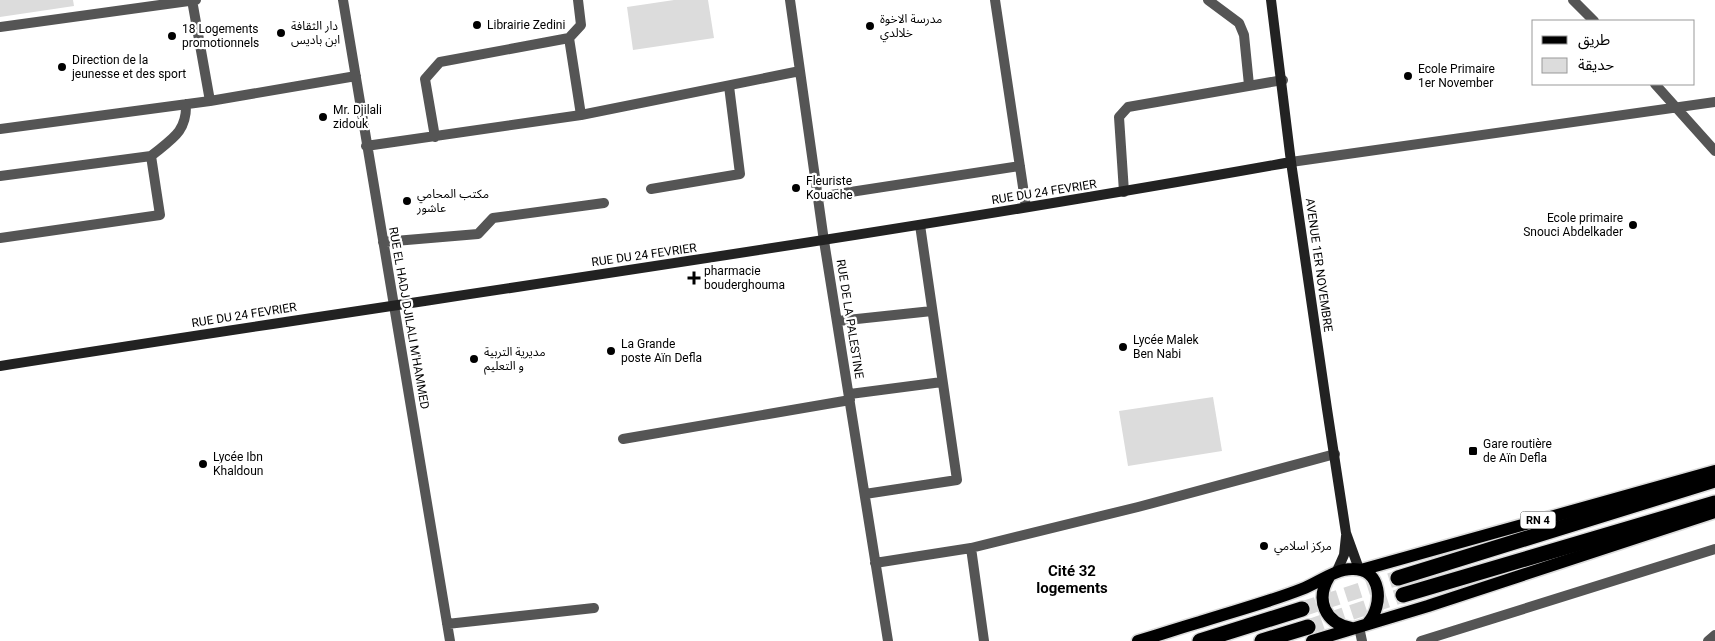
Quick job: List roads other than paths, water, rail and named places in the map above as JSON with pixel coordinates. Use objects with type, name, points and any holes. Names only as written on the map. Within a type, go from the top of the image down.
[{"type":"highway","name":"RN 4","points":[[1398,578],[1715,480]]},
{"type":"highway","points":[[1404,595],[1715,503]]},
{"type":"highway","points":[[1200,641],[1302,609]]},
{"type":"highway","points":[[1262,641],[1310,634]]},
{"type":"main road","name":"RN 4","points":[[1360,570],[1715,471]]},
{"type":"main road","points":[[1310,634],[1359,626],[1428,606],[1715,512]]},
{"type":"main road","points":[[1138,641],[1287,595],[1346,569],[1360,570],[1372,579],[1379,594],[1377,610],[1359,626]]},
{"type":"main road","points":[[1333,575],[1322,595],[1327,614],[1333,621],[1359,626]]},
{"type":"street","points":[[0,27],[194,0],[210,101]]},
{"type":"street","name":"RUE EL HADJ DJILALI M'HAMMED","points":[[344,0],[366,146],[395,304],[450,641]]},
{"type":"street","points":[[436,137],[425,79],[440,62],[569,38],[581,26],[578,0]]},
{"type":"street","name":"RUE DE LA PALESTINE","points":[[790,0],[824,241],[888,641]]},
{"type":"street","points":[[995,0],[1026,207]]},
{"type":"street","points":[[1208,0],[1239,23],[1244,35],[1249,85]]},
{"type":"street","name":"AVENUE 1ER NOVEMBRE","points":[[1271,0],[1291,162],[1346,533],[1360,570]]},
{"type":"street","points":[[1574,0],[1591,18]]},
{"type":"street","points":[[1585,0],[1591,18]]},
{"type":"street","points":[[569,38],[581,115]]},
{"type":"street","points":[[366,146],[581,115],[800,71]]},
{"type":"street","points":[[0,128],[210,101],[356,76]]},
{"type":"street","points":[[1124,192],[1119,117],[1128,107],[1282,80]]},
{"type":"street","points":[[1656,85],[1715,151]]},
{"type":"street","points":[[651,188],[740,174],[730,86]]},
{"type":"street","points":[[1291,162],[1715,102]]},
{"type":"street","points":[[0,176],[151,156],[176,136],[187,120],[186,104]]},
{"type":"street","points":[[0,238],[160,215],[151,156]]},
{"type":"street","name":"RUE DU 24 FEVRIER","points":[[0,366],[395,304],[824,241],[1124,192],[1291,162]]},
{"type":"street","points":[[818,197],[1020,166]]},
{"type":"street","points":[[383,242],[478,234],[493,218],[604,203]]},
{"type":"street","points":[[865,494],[957,480],[920,225]]},
{"type":"street","points":[[838,321],[932,312]]},
{"type":"street","points":[[623,439],[942,382]]},
{"type":"street","points":[[875,563],[971,548],[1138,507],[1335,454]]},
{"type":"street","name":"AVENUE 1ER NOVEMBRE","points":[[1333,575],[1344,555],[1346,533]]},
{"type":"street","points":[[971,548],[984,641]]},
{"type":"street","points":[[1421,641],[1715,549]]},
{"type":"street","points":[[447,624],[594,608]]},
{"type":"street","points":[[1359,626],[1362,641]]},
{"type":"street","points":[[1708,641],[1715,635]]},
{"type":"tunnel","points":[[1302,609],[1398,578]]},
{"type":"tunnel","points":[[1308,627],[1403,595]]},
{"type":"place","name":"Librairie Zedini","points":[[477,25]]},
{"type":"place","name":"مدرسة الاخوة خلالدي","points":[[870,26]]},
{"type":"place","name":"دار الثقافة ابن باديس","points":[[281,33]]},
{"type":"place","name":"18 Logements promotionnels","points":[[172,36]]},
{"type":"place","name":"Direction de la jeunesse et des sport","points":[[62,67]]},
{"type":"place","name":"Ecole Primaire 1er November","points":[[1408,76]]},
{"type":"place","name":"Mr. Djilali zidouk","points":[[323,117]]},
{"type":"place","name":"Fleuriste Kouache","points":[[796,188]]},
{"type":"place","name":"مكتب المحامي عاشور","points":[[407,201]]},
{"type":"place","name":"Ecole primaire Snouci Abdelkader","points":[[1633,225]]},
{"type":"place","name":"pharmacie bouderghouma","points":[[694,278]]},
{"type":"place","name":"Lycée Malek Ben Nabi","points":[[1123,347]]},
{"type":"place","name":"La Grande poste Aïn Defla","points":[[611,351]]},
{"type":"place","name":"مديرية التربية و التعليم","points":[[474,359]]},
{"type":"place","name":"Gare routière de Aïn Defla","points":[[1473,451]]},
{"type":"place","name":"Lycée Ibn Khaldoun","points":[[203,464]]},
{"type":"place","name":"مركز اسلامي","points":[[1264,546]]},
{"type":"district","name":"Cité 32 logements","points":[[1072,580]]}]
